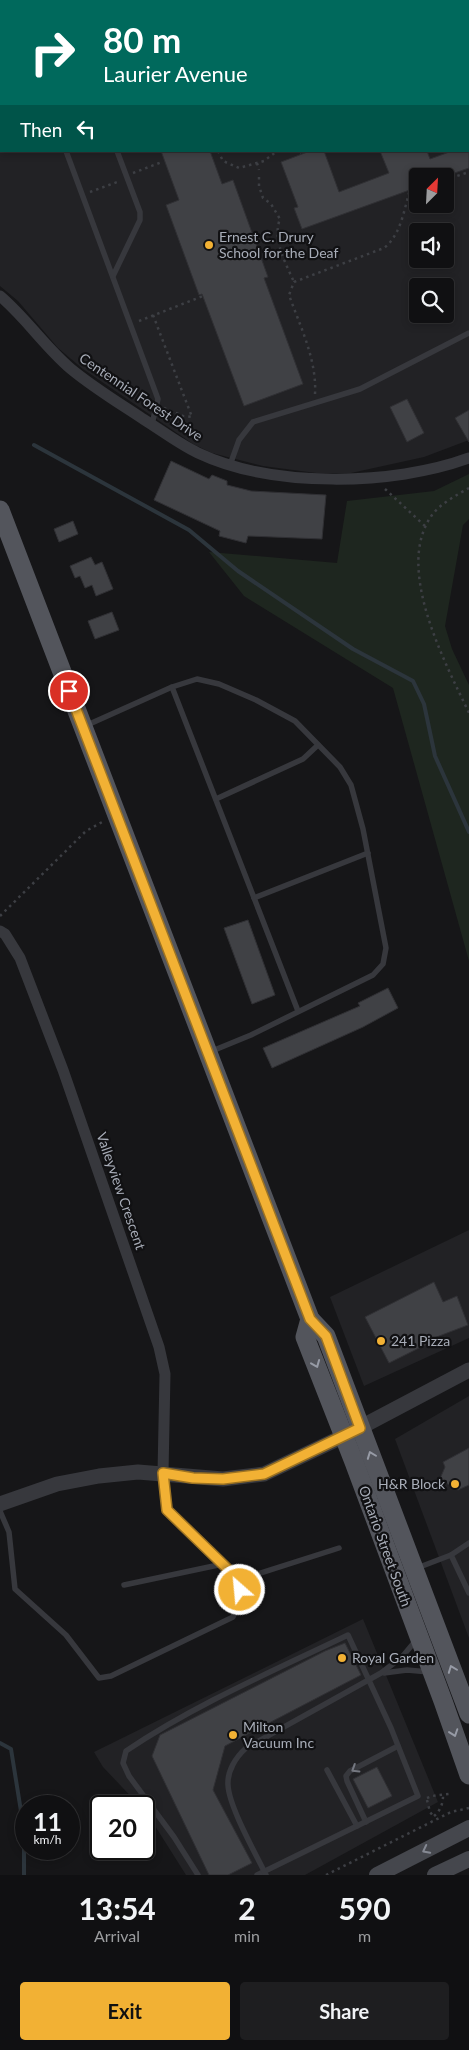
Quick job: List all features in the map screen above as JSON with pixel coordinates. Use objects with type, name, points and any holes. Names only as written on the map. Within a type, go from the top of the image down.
[{"type":"main road","name":"Ontario Street South","points":[[0,510],[310,1319],[305,1337],[352,1432],[402,1567],[459,1704],[469,1775]]},
{"type":"main road","name":"Ontario Street South","points":[[402,1567],[419,1636],[433,1672],[459,1704]]},
{"type":"main road","points":[[377,1875],[469,1828]]},
{"type":"main road","points":[[436,1875],[469,1859]]},
{"type":"street","name":"Centennial Forest Drive","points":[[0,296],[10,304],[72,370],[197,453],[230,465],[258,472],[312,478],[376,478],[447,466],[469,458]]},
{"type":"street","name":"Valleyview Crescent","points":[[0,931],[5,934],[20,958],[63,1070],[159,1347],[164,1374],[163,1473]]},
{"type":"street","points":[[0,1504],[57,1484],[99,1476],[138,1472],[223,1479],[264,1474],[352,1432],[469,1370]]},
{"type":"lane","points":[[66,152],[158,399],[152,424]]},
{"type":"lane","points":[[112,276],[140,220],[140,212],[117,152]]},
{"type":"lane","points":[[230,465],[239,440],[254,422],[360,389],[469,333]]},
{"type":"lane","points":[[83,727],[172,687],[197,679],[219,684],[256,700],[295,721],[340,767],[351,785],[368,853],[386,948],[382,964],[373,975],[251,1035],[208,1053]]},
{"type":"lane","points":[[172,687],[298,1011]]},
{"type":"lane","points":[[216,799],[303,759],[318,745]]},
{"type":"lane","points":[[254,898],[368,853]]},
{"type":"lane","points":[[0,1511],[9,1532],[16,1589],[66,1635],[99,1678],[111,1676],[233,1617],[240,1601],[239,1580],[167,1510],[163,1473]]},
{"type":"lane","points":[[402,1567],[451,1555],[469,1543]]},
{"type":"lane","points":[[239,1580],[339,1548]]},
{"type":"lane","points":[[451,1555],[469,1594]]},
{"type":"lane","points":[[124,1585],[223,1564]]},
{"type":"lane","points":[[198,1875],[174,1837],[129,1776],[123,1763],[126,1751],[153,1733],[269,1673],[348,1635],[398,1746],[418,1796],[265,1873],[256,1875]]},
{"type":"lane","points":[[265,1873],[232,1802],[228,1785],[229,1773],[234,1762],[246,1748],[382,1673],[402,1657],[419,1636]]},
{"type":"lane","points":[[382,1673],[407,1670],[433,1672]]},
{"type":"lane","points":[[366,1822],[346,1776],[350,1771],[398,1746]]},
{"type":"lane","points":[[327,1770],[357,1826]]},
{"type":"path","points":[[218,152],[223,161],[230,166],[238,168],[257,163],[275,152]]},
{"type":"path","points":[[257,163],[259,170]]},
{"type":"path","points":[[454,177],[469,172]]},
{"type":"path","points":[[259,177],[259,186],[263,198],[271,204],[280,219],[276,228],[281,253],[294,282]]},
{"type":"path","points":[[315,404],[316,382],[313,364],[288,295],[294,282],[384,248],[390,243],[400,225],[409,193]]},
{"type":"path","points":[[130,324],[203,296]]},
{"type":"path","points":[[153,315],[192,417],[183,416],[157,406]]},
{"type":"path","points":[[376,478],[385,489],[426,526]]},
{"type":"path","points":[[469,488],[449,500],[434,513],[426,526],[419,559],[420,586],[427,616],[469,713]]},
{"type":"path","points":[[0,916],[86,831],[116,815]]},
{"type":"path","points":[[435,1818],[430,1812],[427,1798],[449,1794]]},
{"type":"path","points":[[435,1818],[443,1803],[443,1796]]},
{"type":"path","points":[[326,1875],[435,1818],[469,1808]]},
{"type":"shaded area","name":"Ernest C. Drury School for the Deaf","points":[[0,152],[469,152],[469,440],[424,457],[351,473],[316,473],[263,466],[212,453],[193,444],[83,369],[58,348],[18,301],[0,286]]},
{"type":"shaded area","points":[[469,474],[469,519],[463,525],[445,626],[452,649],[469,685],[469,961],[393,688],[244,596],[209,552],[337,563],[347,501],[434,491]]},
{"type":"shaded area","points":[[469,1230],[469,1338],[364,1386],[330,1297]]},
{"type":"shaded area","points":[[469,1396],[469,1638],[395,1439]]},
{"type":"shaded area","points":[[363,1619],[438,1802],[305,1875],[186,1875],[155,1826],[155,1795],[130,1795],[103,1767],[94,1752]]},
{"type":"building","points":[[161,152],[210,152],[222,184],[233,180],[268,277],[264,278],[303,384],[244,406],[202,294],[199,295],[166,205],[179,200]]},
{"type":"building","points":[[307,152],[324,152],[339,192],[389,173],[380,152],[427,152],[430,159],[449,152],[469,152],[469,168],[454,173],[454,168],[409,168],[409,190],[302,229],[294,208],[298,207],[281,162]]},
{"type":"building","points":[[407,399],[424,433],[407,442],[390,407]]},
{"type":"building","points":[[469,410],[469,442],[455,418]]},
{"type":"building","points":[[171,461],[209,479],[212,475],[227,481],[227,485],[251,491],[326,495],[322,539],[248,536],[246,543],[219,536],[220,531],[154,500]]},
{"type":"building","points":[[73,521],[78,534],[59,542],[54,529]]},
{"type":"building","points":[[91,557],[95,565],[102,562],[113,589],[96,596],[92,585],[85,588],[80,576],[75,578],[70,566]]},
{"type":"building","points":[[112,612],[119,630],[95,639],[88,621]]},
{"type":"building","points":[[248,920],[275,995],[252,1004],[224,928]]},
{"type":"building","points":[[388,988],[398,1008],[363,1027],[272,1068],[263,1048],[360,1006],[358,1003]]},
{"type":"building","points":[[434,1282],[443,1302],[457,1296],[468,1325],[434,1338],[435,1340],[389,1363],[365,1317]]},
{"type":"building","points":[[469,1448],[469,1485],[458,1490],[446,1483],[436,1488],[445,1467],[443,1462]]},
{"type":"building","points":[[345,1643],[361,1675],[225,1746],[213,1790],[252,1863],[228,1875],[209,1875],[152,1756],[160,1735],[325,1651]]},
{"type":"building","points":[[377,1767],[392,1796],[368,1808],[353,1779]]},
{"type":"waterway","points":[[34,445],[189,530],[238,571],[353,649],[413,681],[424,704],[435,756],[469,832]]},
{"type":"waterway","points":[[0,1743],[11,1749],[24,1830],[24,1875]]},
{"type":"place","name":"Ernest C. Drury School for the Deaf","points":[[209,245]]},
{"type":"place","name":"241 Pizza","points":[[381,1341]]},
{"type":"place","name":"H&R Block","points":[[455,1484]]},
{"type":"place","name":"Royal Garden","points":[[342,1658]]},
{"type":"place","name":"Milton Vacuum Inc","points":[[233,1735]]},
{"type":"route","points":[[69,691],[310,1319],[326,1336],[360,1428],[264,1474],[223,1479],[193,1478],[163,1473],[167,1510],[239,1580],[240,1590]]}]
